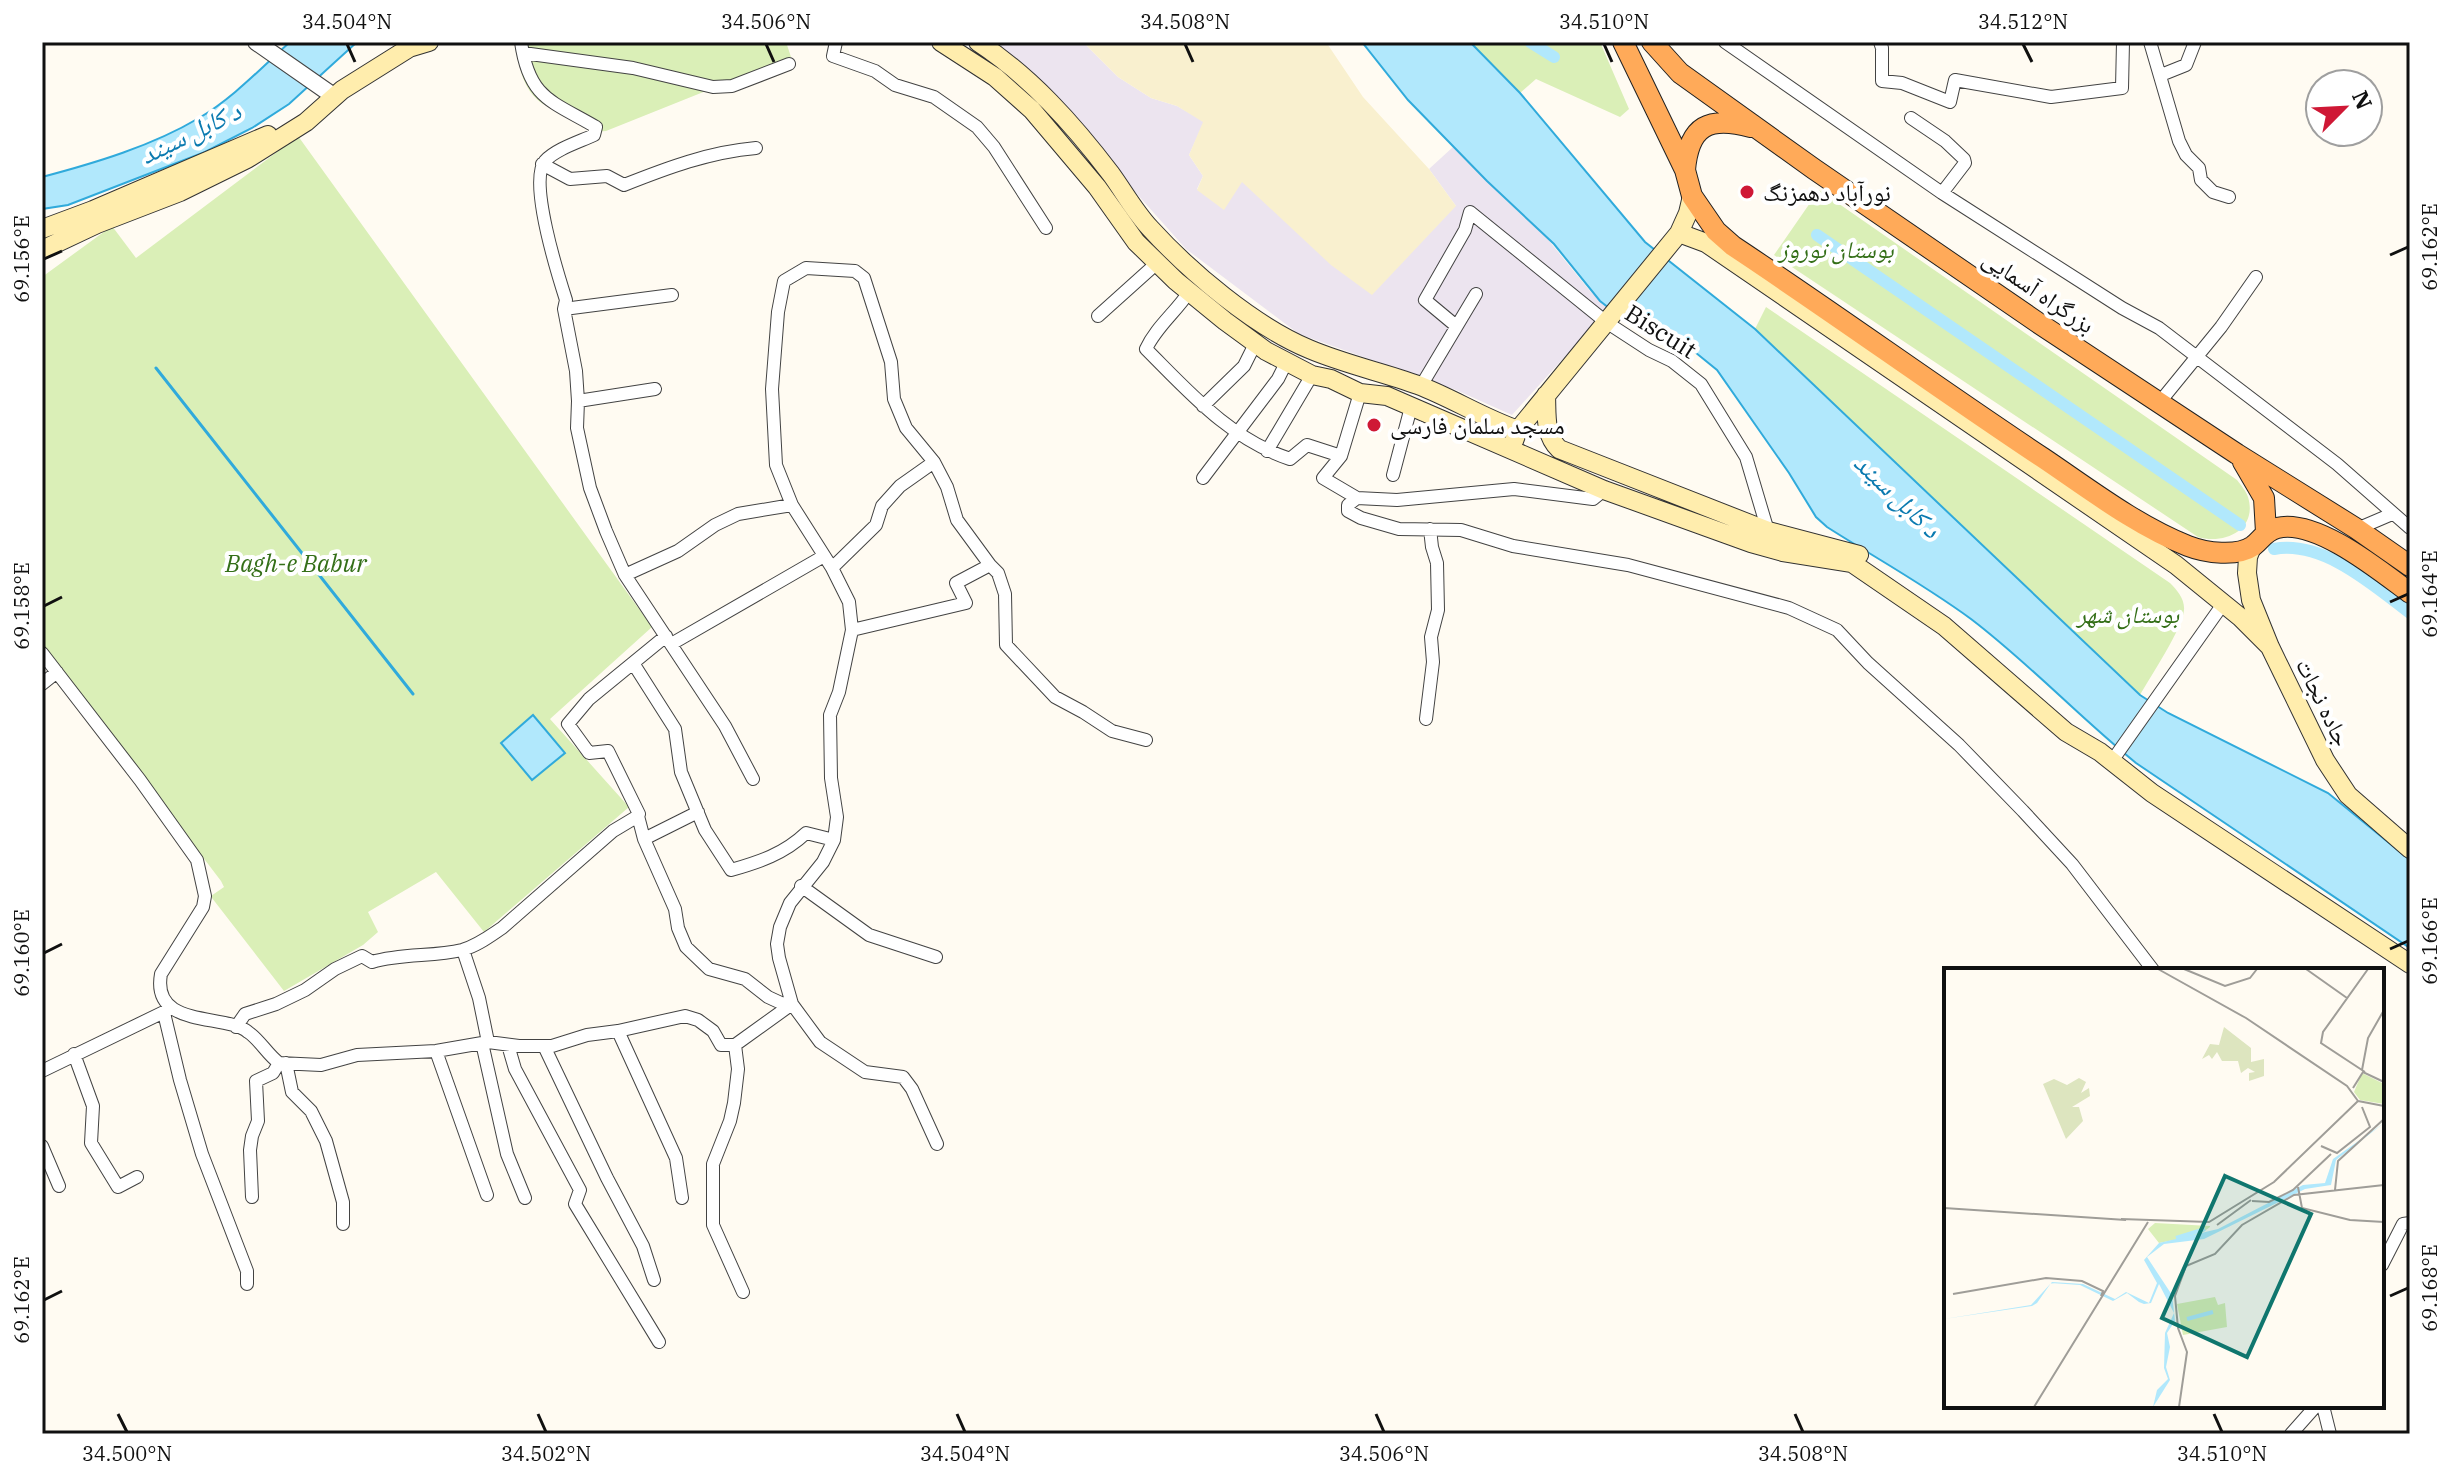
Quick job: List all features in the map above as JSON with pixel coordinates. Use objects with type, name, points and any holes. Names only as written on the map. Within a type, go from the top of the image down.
[{"type":"highway","points":[[1623,42],[1685,170],[1692,196],[1716,231],[1733,246],[1952,398],[2142,522],[2188,546],[2210,552],[2235,552],[2285,527],[2301,528],[2350,551],[2410,593]]},
{"type":"highway","name":"بزرگراه آسمایی","points":[[1652,42],[1680,73],[1932,250],[2159,403],[2410,566]]},
{"type":"highway","points":[[1685,170],[1687,148],[1692,137],[1708,124],[1724,122],[1763,130]]},
{"type":"highway","points":[[2237,454],[2256,480],[2264,498],[2259,540]]},
{"type":"main road","points":[[42,229],[266,136],[325,90],[400,44],[429,42]]},
{"type":"main road","points":[[941,42],[995,77],[1032,110],[1097,187],[1136,242],[1189,292],[1255,344],[1312,375],[1331,379],[1360,393],[1387,396],[1604,490],[1751,543],[1783,552],[1852,563],[1944,626],[2066,732],[2110,755]]},
{"type":"main road","points":[[978,42],[1004,59],[1043,94],[1109,172],[1148,227],[1186,264],[1273,332],[1309,349],[1421,386],[1518,430]]},
{"type":"main road","points":[[42,250],[97,224],[180,192],[247,159],[306,122],[325,90]]},
{"type":"main road","points":[[1510,451],[1518,430],[1679,233],[1692,196]]},
{"type":"main road","points":[[1679,233],[1706,243],[2176,565],[2240,617],[2270,647]]},
{"type":"main road","points":[[1546,395],[1550,440],[1559,449],[1768,531],[1856,553],[1949,618],[2152,793],[2410,964]]},
{"type":"main road","name":"جاده نجات","points":[[2259,540],[2248,557],[2247,573],[2251,600],[2270,647],[2336,779],[2348,795],[2410,849]]},
{"type":"street","points":[[836,42],[833,56],[875,71],[895,85],[934,97],[977,127],[994,147],[1046,228]]},
{"type":"street","points":[[1725,42],[1942,193],[2122,308],[2159,328],[2337,464],[2410,528]]},
{"type":"street","points":[[1880,42],[1882,81],[1902,83],[1950,102],[1955,80],[2051,97],[2122,88],[2128,43]]},
{"type":"street","points":[[2150,42],[2179,141],[2186,155],[2199,168],[2201,180],[2213,192],[2229,197]]},
{"type":"street","points":[[2161,75],[2186,65],[2195,42]]},
{"type":"street","points":[[261,43],[325,90]]},
{"type":"street","points":[[753,779],[725,726],[625,575],[590,488],[577,428],[576,371],[564,309],[566,300],[549,247],[538,183],[542,164],[551,156],[594,135],[596,127],[545,98],[534,85],[522,48],[633,68],[713,87],[732,86],[789,64]]},
{"type":"street","points":[[1911,118],[1945,141],[1964,159],[1965,163],[1942,193]]},
{"type":"street","points":[[542,164],[570,179],[607,176],[624,185],[671,166],[732,150],[756,148]]},
{"type":"street","name":"Biscuit","points":[[1455,325],[1425,300],[1465,230],[1470,212],[1649,350],[1672,361],[1701,384],[1746,457],[1768,531]]},
{"type":"street","points":[[1098,316],[1157,263]]},
{"type":"street","points":[[937,1144],[912,1089],[903,1077],[865,1072],[820,1042],[792,1004],[777,944],[785,915],[801,886],[823,862],[834,840],[837,817],[831,778],[830,715],[839,692],[852,630],[849,602],[832,568],[792,505],[776,465],[772,389],[784,281],[806,268],[855,271],[864,278],[891,362],[894,399],[906,428],[934,462],[947,487],[957,520],[998,573],[1005,594],[1006,645],[1055,697],[1112,731],[1146,740]]},
{"type":"street","points":[[2159,403],[2256,277]]},
{"type":"street","points":[[1189,292],[1179,308],[1152,336],[1146,349],[1203,406],[1238,434],[1267,451],[1290,459],[1307,445],[1341,456]]},
{"type":"street","points":[[1421,386],[1476,294]]},
{"type":"street","points":[[564,309],[672,295]]},
{"type":"street","points":[[1203,406],[1244,366],[1255,344]]},
{"type":"street","points":[[1203,478],[1278,379],[1287,361]]},
{"type":"street","points":[[1267,451],[1312,375]]},
{"type":"street","points":[[578,401],[655,389]]},
{"type":"street","points":[[1360,393],[1341,456],[1323,478],[1357,498],[1397,500],[1514,489],[1593,499],[1604,490]]},
{"type":"street","points":[[1393,475],[1411,407]]},
{"type":"street","points":[[832,568],[876,525],[882,506],[900,486],[934,462]]},
{"type":"street","points":[[1357,498],[1348,505],[1348,511],[1399,529],[1461,530],[1513,546],[1606,560],[1789,608],[1837,630],[1868,663],[1959,745],[2023,811],[2072,864],[2151,968]]},
{"type":"street","points":[[625,575],[678,551],[715,525],[738,514],[792,505]]},
{"type":"street","points":[[2357,529],[2392,514]]},
{"type":"street","points":[[1426,719],[1433,662],[1431,637],[1438,610],[1437,563],[1430,529]]},
{"type":"street","points":[[792,1004],[768,997],[745,979],[709,969],[686,947],[678,928],[675,909],[644,839],[639,814],[608,751],[589,753],[568,724],[578,708],[633,663],[669,640],[824,556]]},
{"type":"street","points":[[852,630],[966,603],[956,583],[990,565]]},
{"type":"street","points":[[2110,755],[2158,696],[2223,604]]},
{"type":"street","points":[[42,653],[197,860],[205,896],[203,907],[161,974],[160,981],[180,1080],[202,1154],[247,1271],[247,1284]]},
{"type":"street","points":[[633,663],[675,729],[681,772],[711,839],[731,870],[758,863],[791,848],[806,833],[834,840]]},
{"type":"street","points":[[42,684],[57,672]]},
{"type":"street","points":[[644,839],[698,812]]},
{"type":"street","points":[[236,1027],[245,1014],[305,990],[335,969],[362,956],[372,962],[392,956],[463,950],[502,928],[613,831],[638,816]]},
{"type":"street","points":[[801,886],[869,935],[936,957]]},
{"type":"street","points":[[463,950],[479,998],[507,1154],[525,1198]]},
{"type":"street","points":[[282,1063],[321,1065],[357,1055],[436,1051],[485,1042],[544,1046],[685,1016],[698,1020],[713,1031],[721,1045],[735,1045],[792,1004]]},
{"type":"street","points":[[42,1071],[167,1011],[247,1030],[282,1063],[292,1092],[311,1111],[326,1141],[343,1202],[343,1224]]},
{"type":"street","points":[[618,1031],[676,1158],[682,1198]]},
{"type":"street","points":[[508,1045],[515,1069],[580,1190],[575,1204],[659,1342]]},
{"type":"street","points":[[735,1045],[738,1069],[734,1103],[713,1164],[713,1225],[743,1292]]},
{"type":"street","points":[[544,1046],[643,1246],[654,1280]]},
{"type":"street","points":[[436,1051],[487,1195]]},
{"type":"street","points":[[74,1054],[93,1106],[91,1143],[97,1155],[118,1187],[137,1177]]},
{"type":"street","points":[[252,1197],[250,1150],[258,1121],[256,1081],[273,1073],[282,1063]]},
{"type":"street","points":[[42,1146],[59,1186]]},
{"type":"street","points":[[2384,1261],[2403,1224],[2410,1223]]},
{"type":"street","points":[[2291,1434],[2314,1408]]},
{"type":"street","points":[[2322,1408],[2330,1434]]},
{"type":"shaded area","points":[[988,42],[1083,42],[1118,77],[1151,98],[1177,106],[1200,119],[1204,122],[1189,155],[1203,176],[1197,189],[1242,182],[1456,206],[1429,169],[1453,147],[1541,231],[1590,291],[1612,311],[1589,330],[1512,415],[1456,390],[1299,334],[1186,249],[1079,129]]},
{"type":"shaded area","points":[[1083,42],[1326,42],[1363,97],[1429,169],[1456,206],[1372,295],[1331,265],[1242,182],[1224,210],[1197,190],[1203,176],[1189,155],[1203,122],[1177,106],[1151,98],[1118,77]]},
{"type":"green space","points":[[515,42],[766,42],[787,45],[791,57],[606,131],[594,131],[543,104],[530,92]]},
{"type":"green space","points":[[1470,42],[1600,42],[1629,109],[1620,117],[1536,79],[1520,93]]},
{"type":"green space","name":"Bagh-e Babur","points":[[298,136],[652,627],[550,719],[629,807],[484,932],[436,872],[368,912],[378,932],[363,945],[284,991],[212,898],[224,887],[221,881],[42,646],[42,277],[112,226],[136,258]]},
{"type":"green space","name":"بوستان نوروز","points":[[1819,190],[2237,480],[2247,495],[2250,509],[2243,526],[2228,537],[2198,537],[1774,255]]},
{"type":"green space","name":"بوستان شهر","points":[[1766,307],[2173,586],[2183,602],[2182,618],[2140,695],[1755,329]]},
{"type":"water","name":"د کابل سيند","points":[[290,42],[357,42],[289,104],[252,128],[205,152],[68,205],[42,209],[42,177],[123,153],[181,128],[223,101]]},
{"type":"water","name":"د کابل سيند","points":[[1362,42],[1470,42],[1520,93],[1645,242],[1755,329],[2140,695],[2168,713],[2328,793],[2410,860],[2410,948],[2136,763],[1971,619],[1827,527],[1816,517],[1717,370],[1690,348],[1628,323],[1600,301],[1554,244],[1408,100]]},
{"type":"water","points":[[533,715],[565,753],[532,780],[501,743]]},
{"type":"waterway","points":[[1530,42],[1554,57]]},
{"type":"waterway","points":[[1817,235],[2240,525]]},
{"type":"waterway","points":[[156,368],[413,694]]},
{"type":"waterway","points":[[2274,549],[2311,551],[2329,558],[2364,578],[2410,613]]},
{"type":"place","name":"نورآباد دهمزنگ","points":[[1747,192]]},
{"type":"place","name":"مسجد سلمان فارسی","points":[[1374,425]]}]
